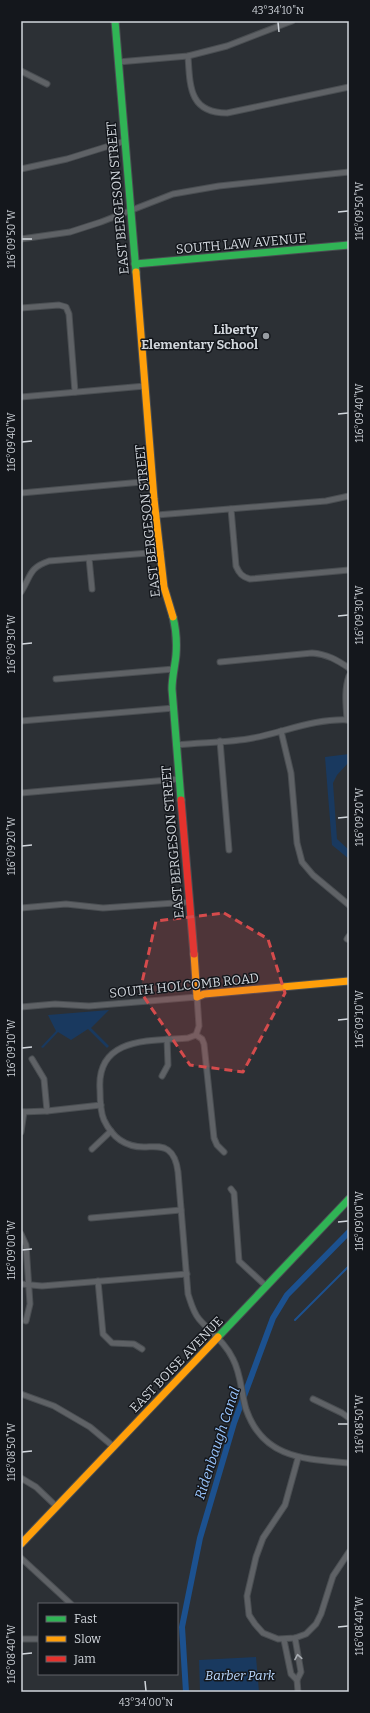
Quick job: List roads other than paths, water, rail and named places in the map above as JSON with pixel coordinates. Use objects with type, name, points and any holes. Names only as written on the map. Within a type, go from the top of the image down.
[{"type":"street","name":"EAST BERGESON STREET","points":[[115,21],[153,481],[164,587],[176,630],[176,656],[172,689],[197,997],[199,1026],[196,1035]]},
{"type":"street","points":[[118,62],[188,56],[228,46],[292,21]]},
{"type":"street","points":[[188,56],[191,88],[194,97],[199,104],[207,110],[217,113],[227,114],[349,87]]},
{"type":"street","points":[[21,71],[47,84]]},
{"type":"street","points":[[21,169],[73,158],[125,141]]},
{"type":"street","points":[[21,240],[70,232],[101,222],[173,194],[219,186],[349,172]]},
{"type":"street","name":"SOUTH LAW AVENUE","points":[[135,264],[349,245]]},
{"type":"street","points":[[21,308],[59,305],[66,307],[69,314],[76,392]]},
{"type":"street","points":[[21,397],[145,386]]},
{"type":"street","points":[[21,493],[153,481]]},
{"type":"street","points":[[157,515],[326,501],[349,496]]},
{"type":"street","points":[[231,509],[236,566],[238,572],[245,578],[250,579],[349,570]]},
{"type":"street","points":[[21,592],[34,568],[49,561],[161,552]]},
{"type":"street","points":[[89,558],[92,589]]},
{"type":"street","points":[[220,662],[312,653],[323,654],[349,668]]},
{"type":"street","points":[[56,679],[174,669]]},
{"type":"street","points":[[176,745],[251,738],[295,727],[336,720],[348,720],[345,698],[349,676]]},
{"type":"street","points":[[21,721],[174,708]]},
{"type":"street","points":[[282,731],[291,773],[297,843],[302,862],[313,875],[349,905]]},
{"type":"street","points":[[220,741],[229,850]]},
{"type":"street","points":[[21,793],[179,779]]},
{"type":"street","points":[[21,908],[66,904],[103,908],[189,902]]},
{"type":"street","name":"SOUTH HOLCOMB ROAD","points":[[21,1007],[55,1004],[89,1006],[197,997],[204,994],[349,981]]},
{"type":"street","points":[[224,1152],[217,1146],[214,1138],[204,1044],[202,1039],[196,1035],[188,1038],[134,1042],[122,1046],[110,1054],[101,1073],[99,1084],[100,1105],[104,1119],[118,1140],[128,1145],[162,1147],[168,1150],[174,1157],[178,1172],[182,1210],[188,1294],[192,1307],[199,1319],[218,1337],[233,1358],[240,1378],[246,1408],[256,1428],[263,1436],[283,1452],[298,1458],[349,1464]]},
{"type":"street","points":[[162,1076],[168,1064],[167,1039]]},
{"type":"street","points":[[32,1059],[44,1079],[47,1111]]},
{"type":"street","points":[[21,1132],[22,1112],[47,1111],[100,1105]]},
{"type":"street","points":[[92,1149],[111,1131]]},
{"type":"street","points":[[232,1189],[234,1193],[239,1261],[266,1286]]},
{"type":"street","name":"EAST BOISE AVENUE","points":[[21,1544],[349,1199]]},
{"type":"street","points":[[91,1218],[182,1210]]},
{"type":"street","points":[[21,1234],[26,1245],[30,1304],[26,1321]]},
{"type":"street","points":[[21,1284],[42,1286],[187,1274]]},
{"type":"street","points":[[98,1281],[103,1334],[112,1343],[134,1344],[142,1349]]},
{"type":"street","points":[[21,1394],[54,1406],[90,1427],[114,1447]]},
{"type":"street","points":[[313,1399],[342,1412],[349,1418]]},
{"type":"street","points":[[298,1458],[285,1505],[259,1547],[247,1596],[249,1615],[254,1624],[264,1633],[278,1639],[284,1640],[306,1634],[316,1624],[321,1614],[333,1576],[349,1552]]},
{"type":"street","points":[[21,1478],[36,1487],[56,1507]]},
{"type":"street","points":[[21,1558],[70,1603]]},
{"type":"street","points":[[295,1638],[301,1672],[297,1680],[298,1692]]},
{"type":"street","points":[[21,1639],[38,1639]]},
{"type":"street","points":[[284,1640],[291,1674],[297,1680]]},
{"type":"waterway","name":"Ridenbaugh Canal","points":[[186,1692],[182,1627],[200,1538],[234,1423],[273,1318],[287,1295],[349,1232]]},
{"type":"waterway","points":[[295,1320],[349,1266]]},
{"type":"place","name":"Liberty Elementary School","points":[[266,336]]},
{"type":"park label","name":"Barber Park","points":[[240,1675]]}]
